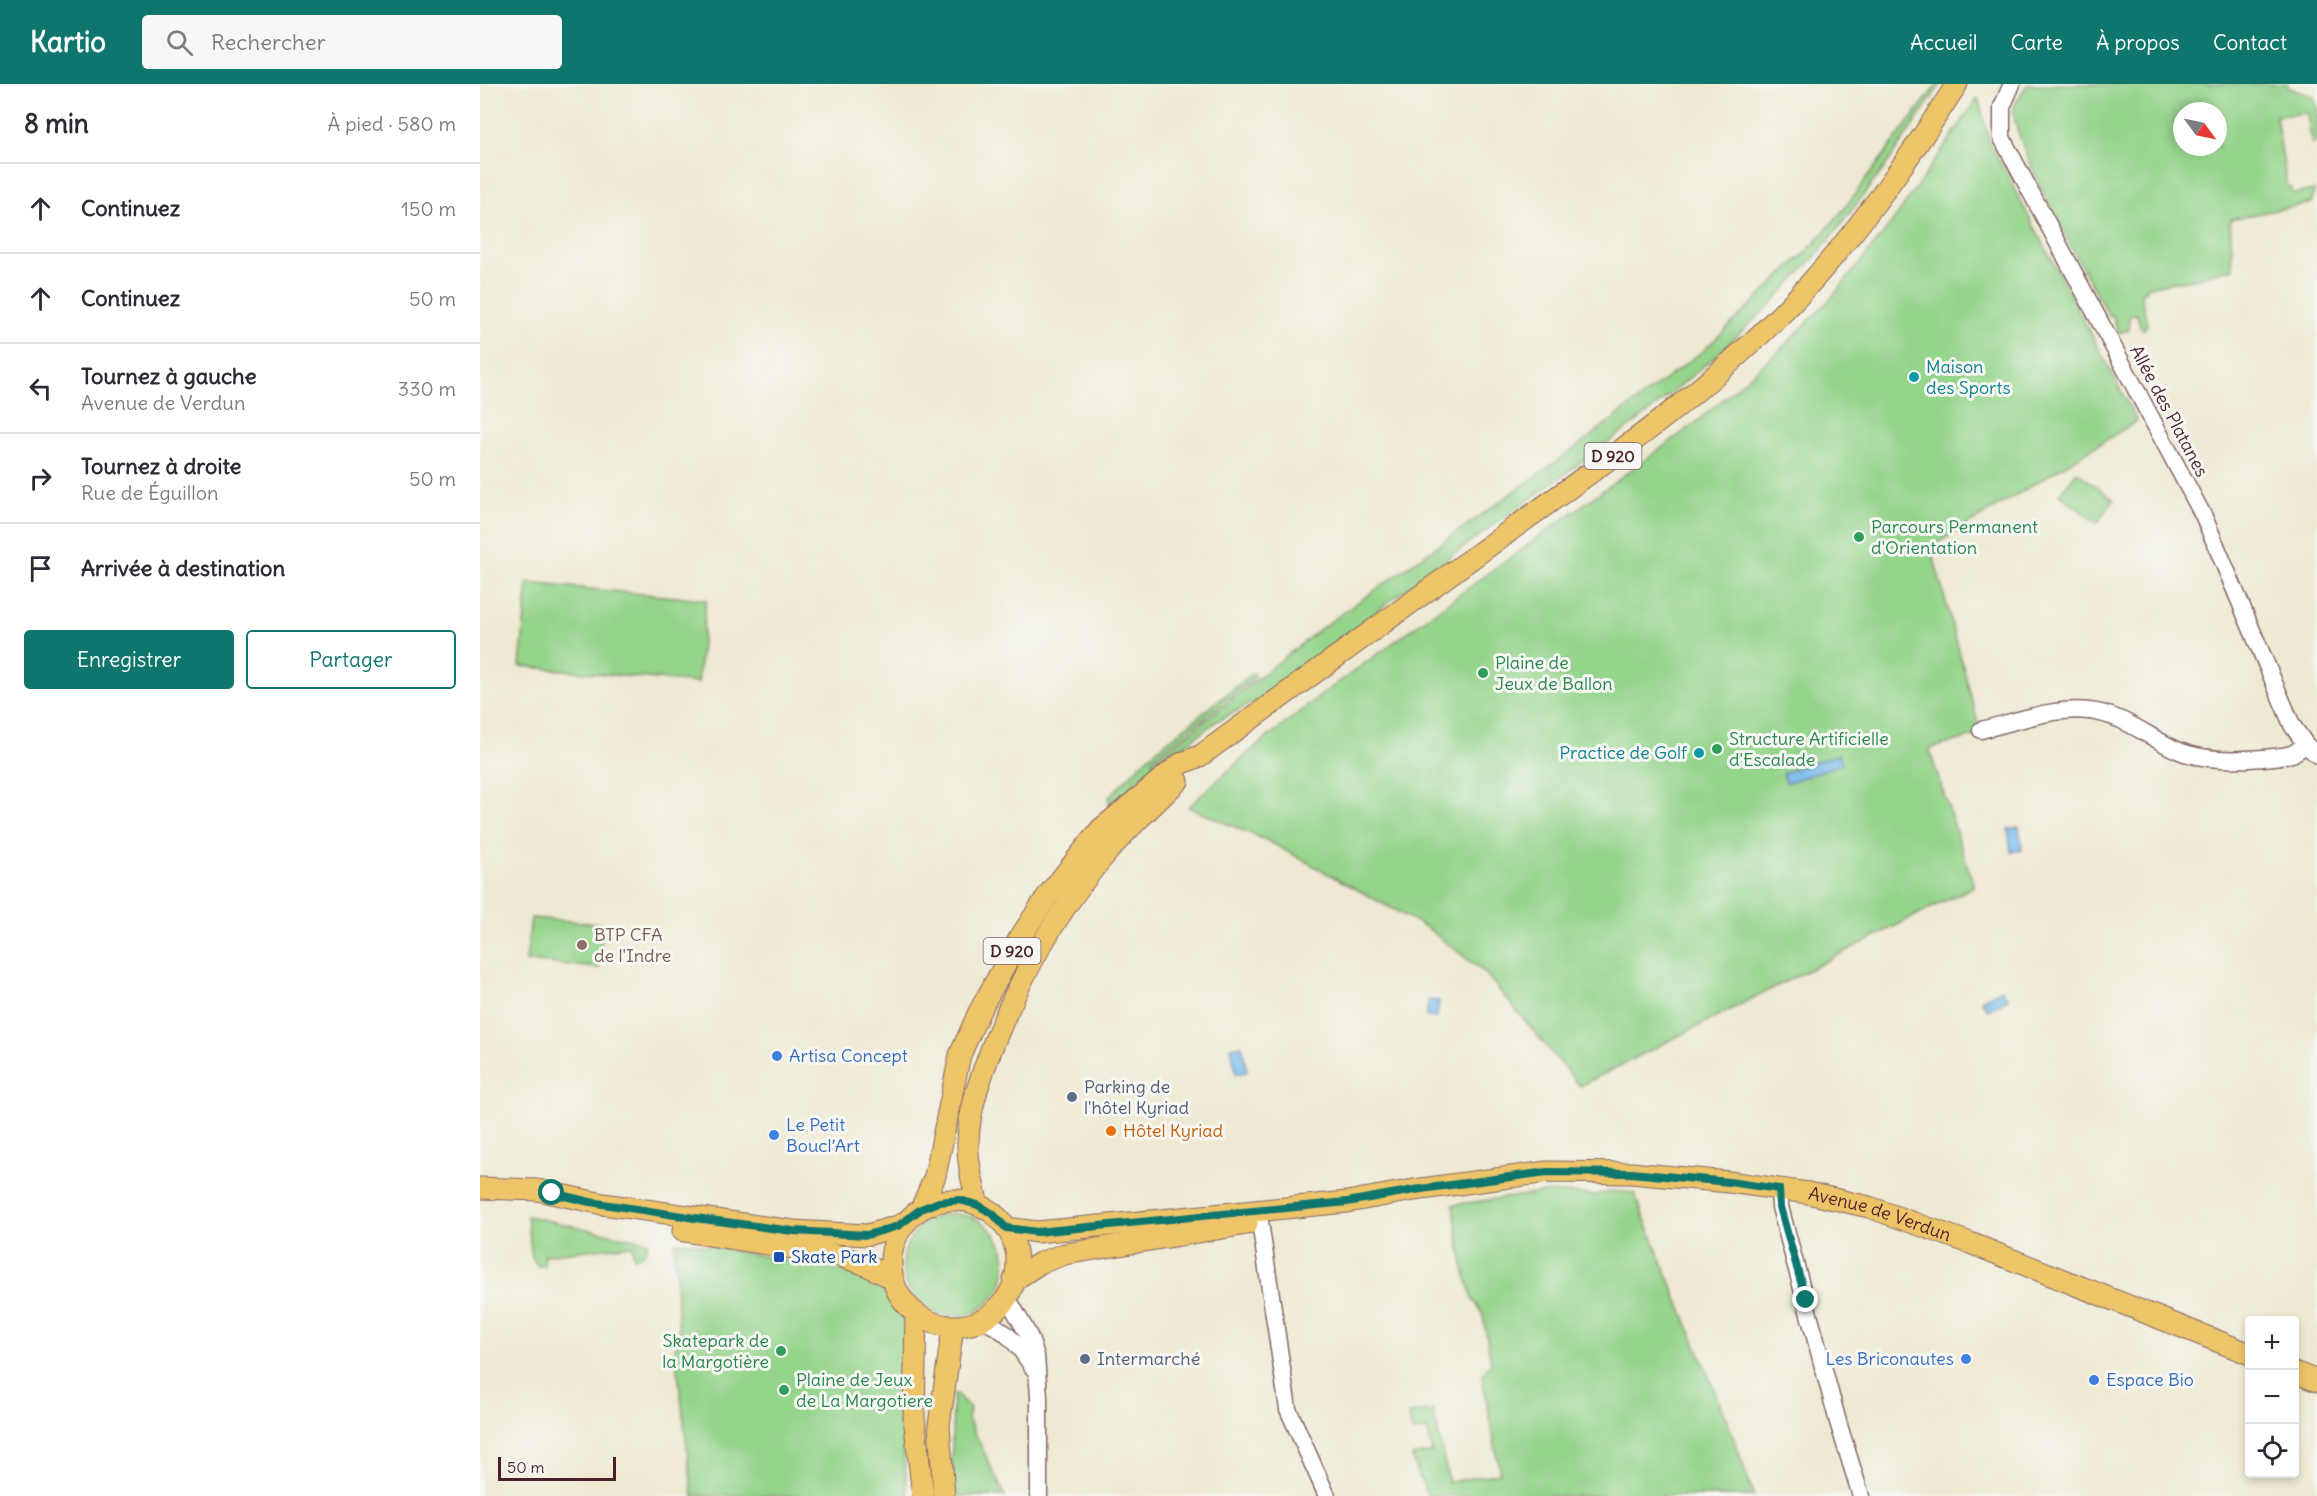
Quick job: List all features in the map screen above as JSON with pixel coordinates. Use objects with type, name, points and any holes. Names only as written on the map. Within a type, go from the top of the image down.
[{"type":"main road","name":"D 920","points":[[914,1216],[935,1176],[960,1055],[978,1012],[1019,939],[1048,895],[1101,829],[1180,764],[1200,756],[1614,456],[1710,381],[1794,301],[1848,238],[1902,168],[1958,84]]},
{"type":"main road","name":"D 920","points":[[978,1205],[970,1171],[968,1143],[971,1111],[980,1077],[1016,992],[1037,954],[1082,884],[1109,850],[1200,756]]},
{"type":"main road","name":"Avenue de Verdun","points":[[1006,1228],[1037,1232],[1347,1202],[1431,1187],[1547,1172],[1631,1173],[1706,1179],[1842,1199],[1869,1207],[1970,1243],[2245,1352]]},
{"type":"main road","points":[[480,1188],[537,1190],[590,1202],[793,1231],[867,1235],[898,1226],[914,1216],[939,1202],[959,1200],[978,1205],[993,1214],[1006,1228],[1013,1242],[1017,1262],[1011,1288],[991,1314],[981,1320],[953,1327],[944,1326],[916,1314],[898,1294],[892,1278],[891,1258],[896,1239],[914,1216]]},
{"type":"main road","points":[[480,1188],[518,1201],[657,1227],[837,1255],[864,1264],[892,1278]]},
{"type":"main road","name":"Avenue de Verdun","points":[[1011,1288],[1040,1263],[1065,1254],[1316,1212],[1347,1202]]},
{"type":"main road","points":[[916,1314],[914,1417],[923,1496]]},
{"type":"main road","points":[[944,1496],[939,1425],[953,1327]]},
{"type":"main road","points":[[2299,1374],[2317,1381]]},
{"type":"street","name":"Allée des Platanes","points":[[2012,84],[2002,108],[2002,138],[2204,517],[2292,725],[2311,750]]},
{"type":"street","points":[[1981,730],[2055,712],[2090,711],[2123,720],[2178,750],[2205,758],[2282,756],[2311,750]]},
{"type":"street","points":[[1779,1189],[1780,1207],[1838,1422],[1861,1496]]},
{"type":"street","points":[[1260,1222],[1288,1409],[1327,1496]]},
{"type":"street","points":[[1011,1288],[1036,1356],[1039,1496]]},
{"type":"street","points":[[981,1320],[999,1328],[1010,1337],[1024,1353],[1037,1374]]},
{"type":"green space","points":[[1937,84],[1941,84],[1884,168],[1822,249],[1770,305],[1713,358],[1648,413],[1430,571],[1260,699],[1217,721],[1134,782],[1127,795],[1119,802],[1116,798],[1109,804],[1109,797],[1148,757],[1253,673],[1255,677],[1153,759],[1152,763],[1320,629],[1560,459],[1704,350],[1812,246],[1843,210]]},
{"type":"green space","points":[[2028,84],[2288,84],[2287,87],[2314,97],[2317,109],[2317,140],[2312,144],[2307,113],[2276,116],[2287,187],[2291,187],[2293,194],[2314,190],[2312,203],[2230,219],[2233,268],[2197,278],[2147,287],[2147,291],[2141,293],[2147,325],[2144,329],[2140,327],[2137,314],[2129,316],[2129,330],[2118,333],[2113,315],[2109,316],[2069,244],[2024,148],[2016,124],[2014,108]]},
{"type":"green space","points":[[1978,98],[1990,143],[2137,421],[1931,547],[1981,734],[1929,749],[1974,886],[1580,1086],[1485,973],[1426,927],[1268,841],[1188,807],[1255,747],[1328,690],[1693,425],[1780,350],[1833,296],[1892,223]]},
{"type":"green space","points":[[2077,472],[2114,500],[2097,523],[2059,494]]},
{"type":"green space","points":[[528,583],[706,600],[698,683],[520,666]]},
{"type":"green space","points":[[531,918],[603,924],[599,968],[526,961]]},
{"type":"green space","points":[[1613,1191],[1634,1193],[1733,1436],[1754,1496],[1428,1496],[1412,1456],[1432,1452],[1428,1430],[1412,1432],[1408,1414],[1433,1410],[1449,1482],[1500,1473],[1482,1376],[1491,1362],[1483,1316],[1472,1299],[1463,1265],[1453,1205],[1549,1192],[1595,1195]]},
{"type":"green space","points":[[954,1214],[973,1218],[990,1229],[1001,1246],[1005,1265],[1001,1284],[990,1301],[973,1312],[954,1316],[935,1312],[918,1301],[907,1284],[903,1265],[907,1246],[918,1229],[935,1218]]},
{"type":"green space","points":[[527,1216],[648,1242],[640,1256],[634,1257],[632,1245],[544,1255],[544,1266],[538,1266],[532,1258]]},
{"type":"green space","name":"Plaine de Jeux de La Margotiere","points":[[688,1242],[862,1275],[872,1279],[883,1289],[906,1331],[899,1407],[908,1496],[693,1496],[675,1349],[679,1334],[674,1243]]},
{"type":"green space","points":[[953,1394],[970,1408],[968,1419],[1005,1496],[955,1496],[952,1460]]},
{"type":"water","points":[[1839,754],[1842,764],[1786,783],[1783,773]]},
{"type":"water","points":[[2019,827],[2022,850],[2011,852],[2008,829]]},
{"type":"water","points":[[2002,989],[2008,999],[1988,1010],[1981,1000]]},
{"type":"water","points":[[1428,1000],[1439,1001],[1437,1018],[1426,1017]]},
{"type":"water","points":[[1242,1045],[1247,1072],[1236,1074],[1231,1047]]},
{"type":"place","name":"Maison des Sports","points":[[1914,377]]},
{"type":"place","name":"Parcours Permanent d'Orientation","points":[[1859,537]]},
{"type":"place","name":"Plaine de Jeux de Ballon","points":[[1483,673]]},
{"type":"place","name":"Structure Artificielle d'Escalade","points":[[1717,749]]},
{"type":"place","name":"Practice de Golf","points":[[1699,753]]},
{"type":"place","name":"BTP CFA de l'Indre","points":[[582,945]]},
{"type":"place","name":"Artisa Concept","points":[[777,1056]]},
{"type":"place","name":"Parking de l'hôtel Kyriad","points":[[1072,1097]]},
{"type":"place","name":"Hôtel Kyriad","points":[[1111,1131]]},
{"type":"place","name":"Le Petit Boucl’Art","points":[[774,1135]]},
{"type":"place","name":"Skate Park","points":[[779,1257]]},
{"type":"place","name":"Skatepark de la Margotière","points":[[781,1351]]},
{"type":"place","name":"Intermarché","points":[[1085,1359]]},
{"type":"place","name":"Les Briconautes","points":[[1966,1359]]},
{"type":"place","name":"Espace Bio","points":[[2094,1380]]},
{"type":"place","name":"Plaine de Jeux de La Margotiere","points":[[784,1390]]},
{"type":"route","points":[[552,1193],[590,1202],[695,1218],[793,1231],[867,1235],[898,1226],[921,1209],[939,1202],[959,1200],[978,1205],[993,1214],[1006,1228],[1037,1232],[1347,1202],[1503,1176],[1547,1172],[1585,1171],[1682,1177],[1779,1189],[1780,1207],[1806,1300]]}]
